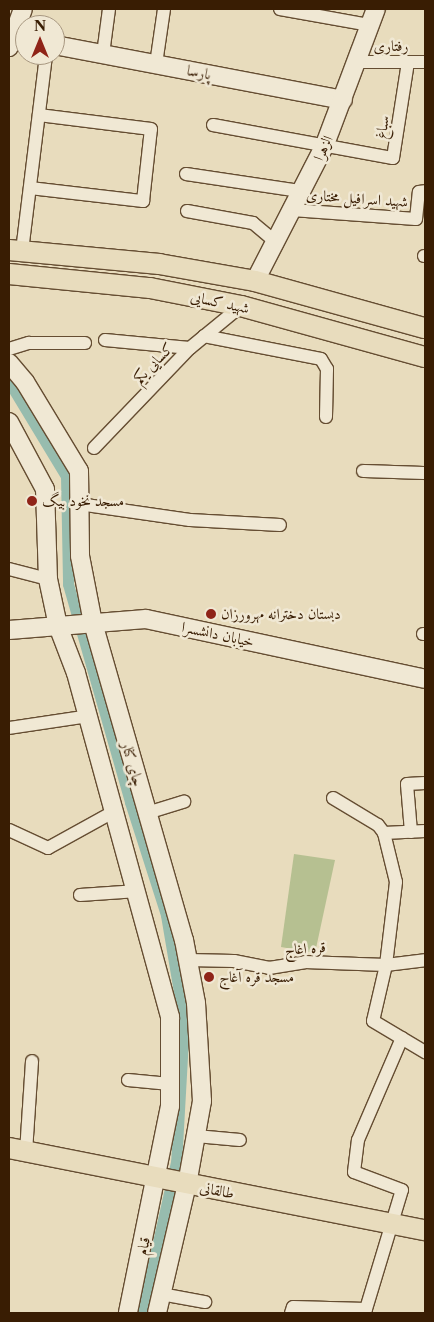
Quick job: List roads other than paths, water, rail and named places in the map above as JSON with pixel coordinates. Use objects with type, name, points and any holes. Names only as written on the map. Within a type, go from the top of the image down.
[{"type":"main road","name":"شهید کسایی","points":[[16,250],[159,264],[255,281],[425,328]]},
{"type":"main road","name":"شهید کسایی","points":[[10,275],[150,288],[241,306],[425,357]]},
{"type":"main road","name":"طالقانی","points":[[18,1150],[425,1230]]},
{"type":"street","points":[[103,54],[109,9]]},
{"type":"street","points":[[156,64],[164,9]]},
{"type":"street","points":[[280,9],[372,17]]},
{"type":"street","name":"الزهرا","points":[[255,281],[277,243],[300,191],[324,147],[343,100],[372,17]]},
{"type":"street","name":"پارسا","points":[[65,46],[343,100]]},
{"type":"street","name":"رفتاری","points":[[356,62],[425,62]]},
{"type":"street","name":"سباغ","points":[[324,147],[393,158],[408,62]]},
{"type":"street","points":[[16,250],[30,188],[45,65]]},
{"type":"street","points":[[30,188],[144,201],[151,129],[39,115]]},
{"type":"street","points":[[213,125],[324,147]]},
{"type":"street","points":[[186,174],[300,191]]},
{"type":"street","name":"شهید اسرافیل مختاری","points":[[292,210],[416,219],[419,192],[425,191]]},
{"type":"street","points":[[187,211],[252,223],[277,243]]},
{"type":"street","name":"کسایی یکم","points":[[94,448],[190,348],[241,306]]},
{"type":"street","points":[[204,336],[321,359],[327,369],[326,417]]},
{"type":"street","points":[[105,340],[190,348]]},
{"type":"street","points":[[9,349],[29,343],[85,343]]},
{"type":"street","name":"چای کنار","points":[[9,363],[24,382],[79,471],[80,556],[93,623],[188,960],[196,1003],[202,1101],[187,1184]]},
{"type":"street","name":"چای کنار","points":[[9,422],[45,489],[48,579],[58,626],[89,716],[138,891],[170,1018],[170,1106],[155,1177]]},
{"type":"street","points":[[362,471],[425,473]]},
{"type":"street","points":[[79,504],[190,520],[280,525]]},
{"type":"street","points":[[9,568],[48,579]]},
{"type":"street","name":"خیابان دانشسرا","points":[[9,630],[146,618],[425,678]]},
{"type":"street","points":[[9,728],[89,716]]},
{"type":"street","points":[[411,832],[407,784],[425,783]]},
{"type":"street","points":[[333,798],[378,825],[384,833],[396,882],[386,964],[373,1021],[425,1052]]},
{"type":"street","points":[[147,814],[184,802]]},
{"type":"street","points":[[9,830],[48,848],[115,811]]},
{"type":"street","points":[[384,833],[425,831]]},
{"type":"street","points":[[80,895],[138,891]]},
{"type":"street","name":"قره اغاج","points":[[188,960],[234,961],[269,968],[305,962],[386,964],[425,960]]},
{"type":"street","points":[[291,1313],[293,1307],[366,1311],[390,1224],[402,1190],[354,1172],[358,1140],[402,1038]]},
{"type":"street","points":[[18,1150],[32,1061]]},
{"type":"street","points":[[128,1080],[170,1084]]},
{"type":"street","points":[[196,1136],[240,1140]]},
{"type":"street","name":"قیام","points":[[128,1313],[155,1177]]},
{"type":"street","name":"قیام","points":[[157,1313],[187,1184]]},
{"type":"street","points":[[161,1294],[205,1302]]},
{"type":"waterway","points":[[9,382],[66,476],[68,584],[130,802],[166,915],[184,1021],[176,1162],[142,1313]]},
{"type":"place","name":"مسجد نخود‌ بیگ","points":[[32,501]]},
{"type":"place","name":"دبستان دخترانه مهرورزان","points":[[211,614]]},
{"type":"place","name":"مسجد قره آغاج","points":[[209,977]]}]
